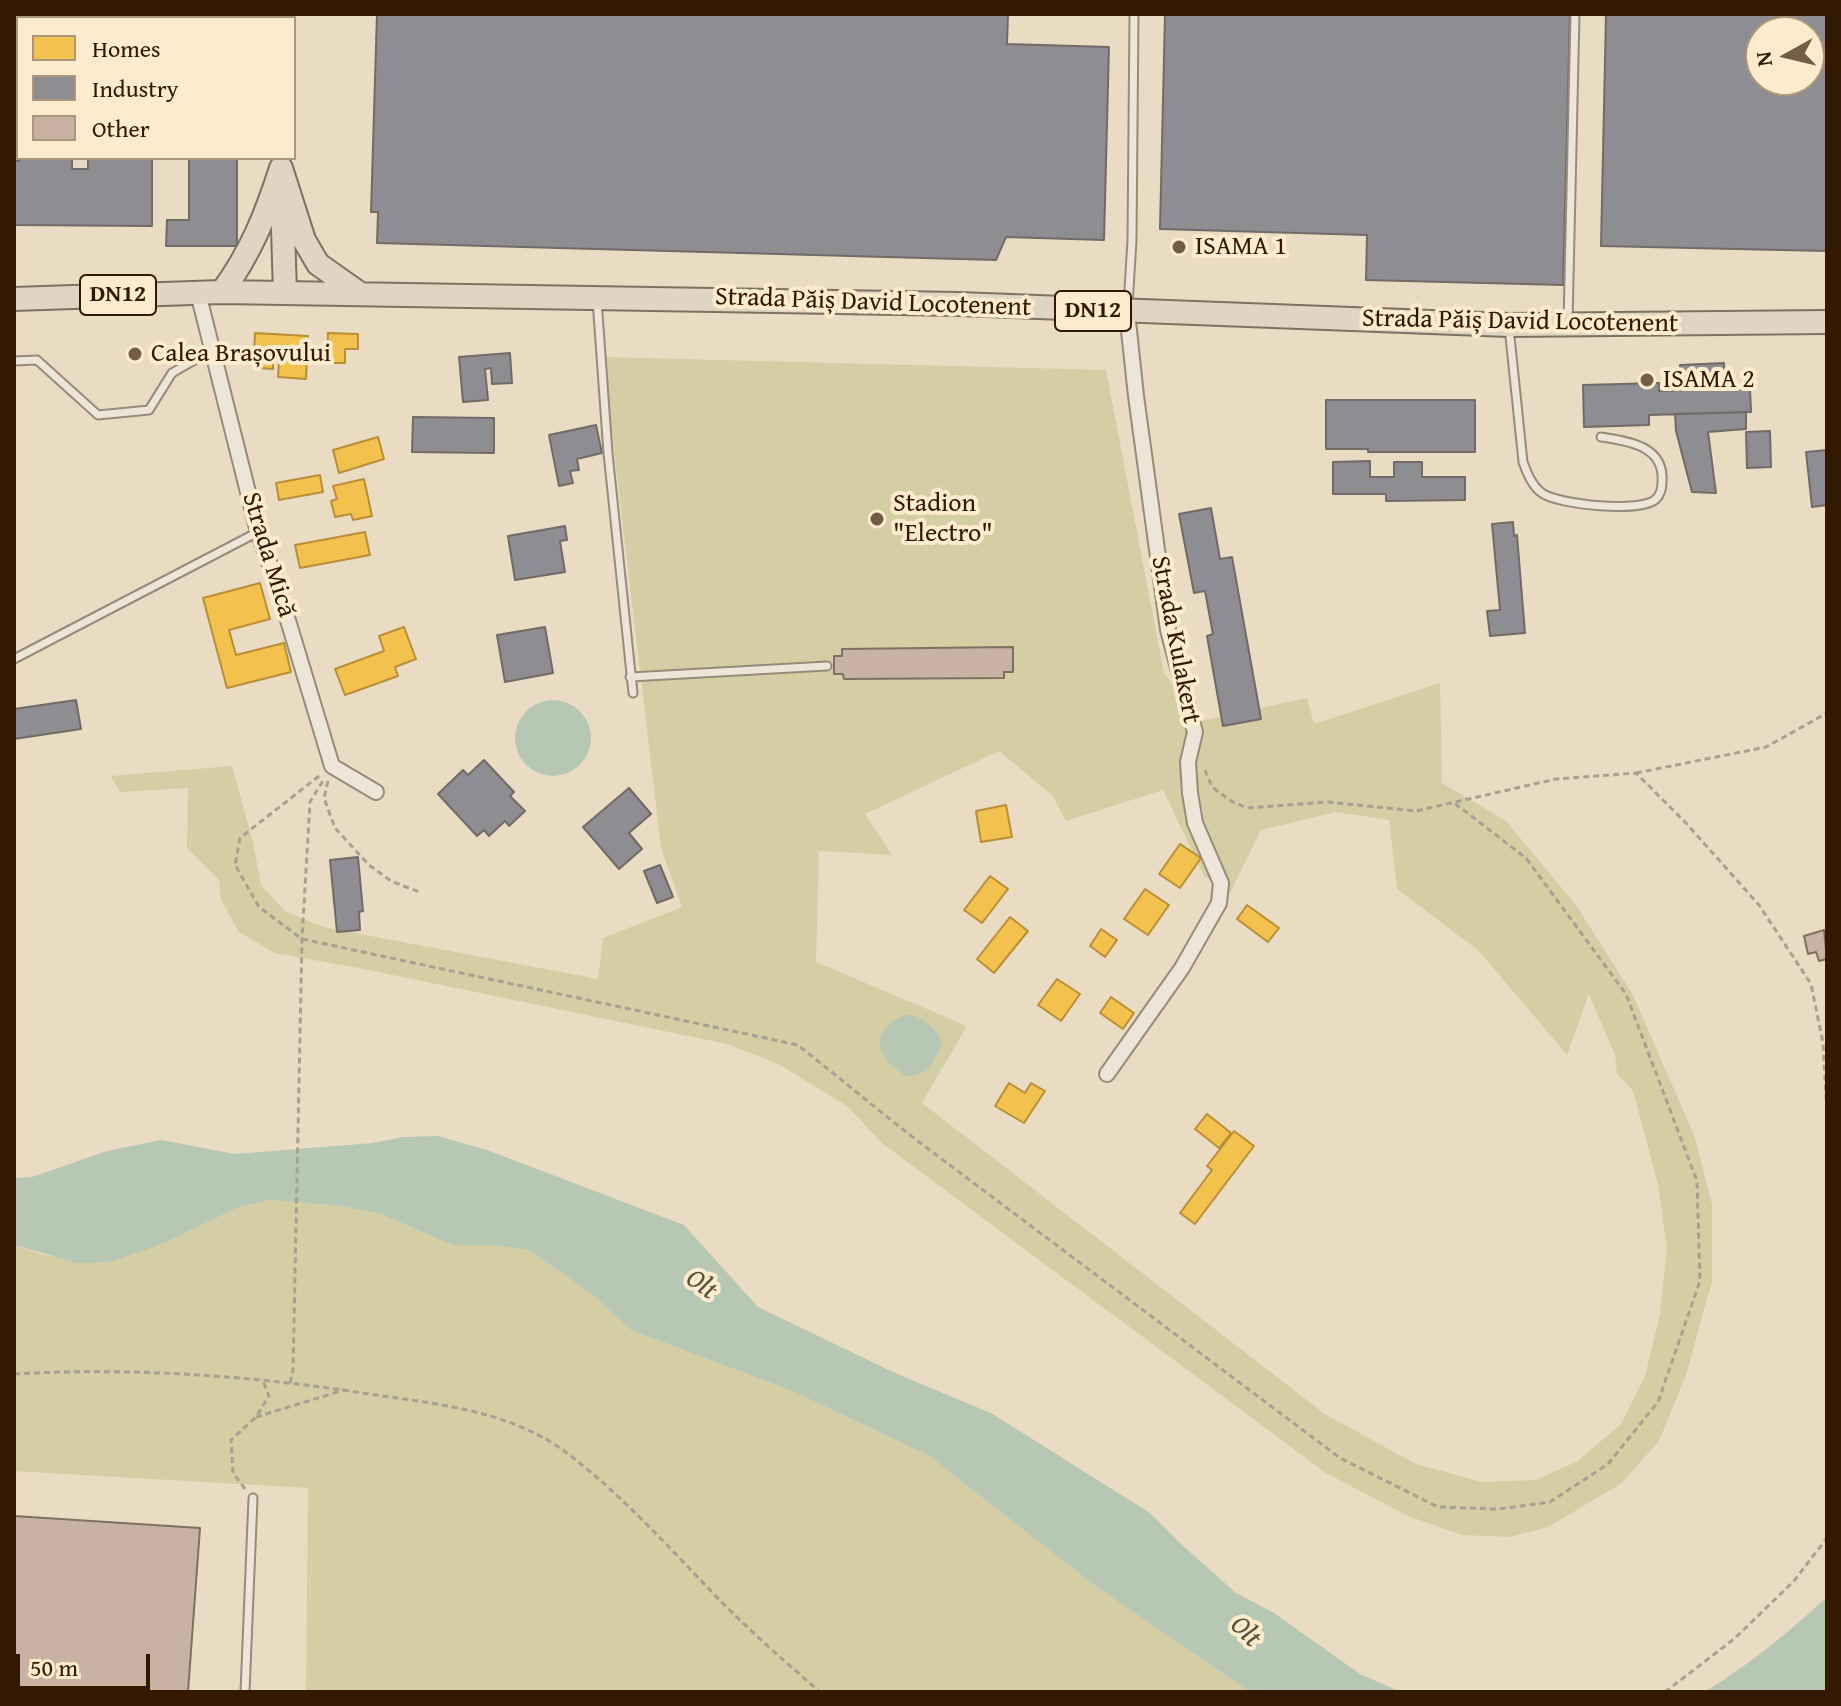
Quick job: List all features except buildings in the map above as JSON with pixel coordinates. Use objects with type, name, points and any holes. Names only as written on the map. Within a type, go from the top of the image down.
[{"type":"main road","points":[[222,292],[245,260],[259,232],[281,163]]},
{"type":"main road","points":[[281,163],[285,293]]},
{"type":"main road","points":[[281,163],[304,240],[318,264],[359,293]]},
{"type":"main road","name":"Strada Păiș David Locotenent","points":[[14,299],[222,292],[359,293],[959,304],[1509,325],[1827,322]]},
{"type":"street","name":"Strada Mică","points":[[198,293],[258,532],[277,584],[332,766]]},
{"type":"street","name":"Strada Kulakert","points":[[1107,1074],[1182,968],[1219,903],[1221,883],[1195,823],[1190,793],[1188,762],[1195,732],[1168,630],[1127,312]]},
{"type":"street","points":[[332,766],[376,792]]},
{"type":"lane","points":[[1127,312],[1132,240],[1134,14]]},
{"type":"lane","points":[[1568,325],[1575,14]]},
{"type":"lane","points":[[597,297],[608,453],[633,693]]},
{"type":"lane","points":[[1509,325],[1523,462],[1528,477],[1538,491],[1550,499],[1571,504],[1635,505],[1657,498],[1662,490],[1663,475],[1659,462],[1647,447],[1601,437]]},
{"type":"lane","points":[[14,361],[37,360],[98,415],[149,410],[172,373],[213,349]]},
{"type":"lane","points":[[14,659],[258,532]]},
{"type":"lane","points":[[630,677],[827,666]]},
{"type":"lane","points":[[245,1692],[253,1498]]},
{"type":"path","points":[[1204,768],[1212,787],[1247,808],[1328,802],[1416,811],[1556,779],[1636,773],[1766,747],[1827,713]]},
{"type":"path","points":[[332,766],[324,798],[335,828],[369,865],[391,881],[419,892]]},
{"type":"path","points":[[332,766],[240,838],[235,865],[259,907],[302,939],[798,1045],[911,1136],[1340,1458],[1438,1507],[1499,1509],[1550,1502],[1608,1464],[1658,1402],[1700,1281],[1697,1181],[1626,994],[1526,858],[1453,802]]},
{"type":"path","points":[[290,1383],[293,1370],[302,939],[310,802],[332,766]]},
{"type":"path","points":[[1636,773],[1686,823],[1759,905],[1811,984],[1823,1043],[1827,1113]]},
{"type":"path","points":[[14,1374],[129,1370],[263,1380],[437,1403],[524,1428],[559,1448],[627,1506],[740,1619],[820,1692]]},
{"type":"path","points":[[253,1498],[233,1473],[231,1440],[256,1417],[269,1396],[263,1380]]},
{"type":"path","points":[[256,1417],[345,1390]]},
{"type":"path","points":[[1665,1692],[1734,1639],[1794,1581],[1827,1538]]},
{"type":"shaded area","points":[[603,357],[1106,370],[1164,673],[1201,721],[1307,698],[1314,724],[1440,683],[1442,783],[1506,821],[1576,905],[1633,995],[1694,1135],[1712,1204],[1712,1281],[1686,1375],[1659,1441],[1622,1483],[1548,1527],[1510,1537],[1462,1535],[1408,1516],[1326,1473],[883,1144],[847,1106],[778,1064],[727,1044],[275,953],[239,932],[221,900],[219,880],[187,848],[188,788],[120,792],[111,776],[232,766],[253,842],[261,885],[285,911],[323,927],[598,979],[603,938],[682,907],[661,848]],"holes":[[[999,751],[1053,796],[1066,821],[1163,790],[1204,876],[1230,893],[1261,830],[1336,812],[1389,820],[1397,889],[1479,951],[1567,1055],[1589,994],[1615,1055],[1617,1074],[1633,1091],[1658,1184],[1667,1248],[1660,1314],[1645,1376],[1621,1424],[1578,1461],[1536,1480],[1482,1482],[1416,1464],[1325,1414],[922,1103],[967,1026],[816,962],[819,851],[892,855],[865,814]]]},
{"type":"shaded area","points":[[271,1200],[340,1206],[381,1214],[453,1245],[495,1245],[529,1250],[593,1295],[631,1330],[790,1390],[928,1455],[1094,1585],[1250,1692],[306,1692],[308,1488],[14,1471],[14,1245],[43,1255],[110,1262],[160,1245],[237,1208]]},
{"type":"water","points":[[553,700],[567,703],[580,711],[588,724],[591,738],[588,752],[580,765],[567,773],[553,776],[539,773],[526,765],[518,752],[515,738],[518,724],[526,711],[539,703]]},
{"type":"water","points":[[910,1014],[934,1029],[942,1045],[926,1070],[907,1077],[885,1058],[880,1040],[885,1028]]},
{"type":"water","name":"Olt","points":[[438,1136],[487,1150],[684,1225],[758,1307],[895,1373],[991,1413],[1150,1513],[1236,1593],[1274,1613],[1360,1674],[1401,1692],[1250,1692],[1094,1585],[928,1455],[790,1390],[631,1330],[593,1295],[529,1250],[495,1245],[453,1245],[381,1214],[340,1206],[271,1200],[237,1208],[160,1245],[110,1262],[77,1263],[14,1245],[14,1178],[32,1177],[107,1151],[161,1140],[235,1154]]},
{"type":"water","points":[[1827,1597],[1827,1692],[1704,1692],[1768,1648]]},
{"type":"place","name":"ISAMA 1","points":[[1179,247]]},
{"type":"place","name":"Calea Brașovului","points":[[135,354]]},
{"type":"place","name":"ISAMA 2","points":[[1647,380]]},
{"type":"place","name":"Stadion \"Electro\"","points":[[877,519]]}]
